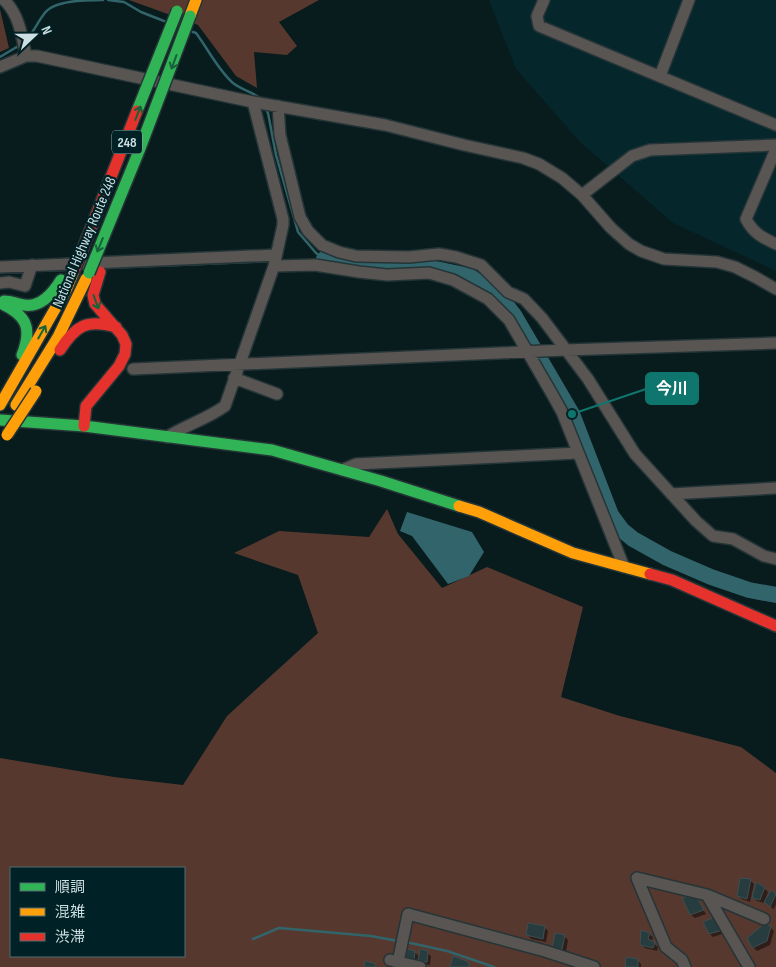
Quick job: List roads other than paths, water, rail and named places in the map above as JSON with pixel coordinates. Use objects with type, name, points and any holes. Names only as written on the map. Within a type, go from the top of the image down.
[{"type":"main road","name":"National Highway Route 248","points":[[0,405],[67,288],[70,272],[83,249],[182,0]]},
{"type":"main road","points":[[84,426],[86,406],[124,360],[126,351],[124,341],[116,327],[96,306],[93,296],[95,272],[121,218],[154,109],[196,0]]},
{"type":"main road","points":[[0,302],[10,300],[31,306],[41,302],[55,291],[70,272]]},
{"type":"main road","name":"National Highway Route 248","points":[[2,435],[16,405],[95,272]]},
{"type":"main road","points":[[0,302],[18,312],[25,319],[28,329],[25,348],[0,391]]},
{"type":"main road","points":[[2,435],[36,391],[66,341],[82,324],[93,322],[116,327]]},
{"type":"main road","points":[[0,420],[84,426],[272,450],[479,512],[574,553],[672,580],[776,626]]},
{"type":"street","points":[[4,0],[12,7],[18,19],[25,52]]},
{"type":"street","points":[[544,0],[537,16],[539,26],[776,124]]},
{"type":"street","points":[[660,76],[689,0]]},
{"type":"street","points":[[0,67],[25,52],[253,102],[385,125],[523,158],[539,164],[562,178],[582,194],[611,228],[628,244],[641,252],[664,259],[717,262],[735,267],[776,289]]},
{"type":"street","points":[[167,437],[183,427],[214,414],[225,406],[275,260],[283,219],[253,102]]},
{"type":"street","points":[[273,106],[300,217],[308,231],[322,245],[356,256],[409,257],[439,254],[481,265],[508,292],[524,299],[542,318],[588,379],[635,454],[696,522],[713,536],[733,539],[764,556],[776,559]]},
{"type":"street","points":[[582,194],[632,156],[650,150],[776,145]]},
{"type":"street","points":[[776,149],[746,219],[751,228],[761,237],[776,244]]},
{"type":"street","points":[[0,267],[275,260],[387,275],[430,273],[453,280],[488,299],[509,320],[528,351],[556,400],[624,567]]},
{"type":"street","points":[[0,283],[9,282],[25,286],[32,266]]},
{"type":"street","points":[[133,369],[548,350],[776,344]]},
{"type":"street","points":[[234,378],[277,394]]},
{"type":"street","points":[[342,470],[356,464],[578,453]]},
{"type":"street","points":[[671,494],[776,488]]},
{"type":"street","points":[[685,967],[682,960],[666,947],[637,878],[708,895],[764,919]]},
{"type":"street","points":[[708,895],[749,967]]},
{"type":"street","points":[[420,967],[394,961],[402,941],[408,914],[547,946],[594,967]]},
{"type":"waterway","points":[[26,40],[48,9],[62,3],[103,0]]},
{"type":"waterway","points":[[108,0],[124,2],[141,12],[164,21]]},
{"type":"waterway","points":[[193,32],[196,33],[218,66],[233,83],[260,98]]},
{"type":"waterway","points":[[0,57],[20,45]]},
{"type":"waterway","points":[[265,108],[268,113],[276,155],[298,232],[316,253],[324,259]]},
{"type":"waterway","points":[[324,259],[348,265],[431,268],[469,276],[498,295],[514,315],[572,414],[611,515],[622,530],[633,539],[667,558],[711,577],[749,590],[776,595]]},
{"type":"waterway","points":[[106,268],[273,261]]},
{"type":"waterway","points":[[33,271],[65,270]]},
{"type":"waterway","points":[[0,273],[25,272]]},
{"type":"waterway","points":[[253,939],[279,928],[371,936],[398,941]]},
{"type":"waterway","points":[[406,942],[447,951],[494,967]]},
{"type":"place","name":"今川","points":[[572,414]]}]
